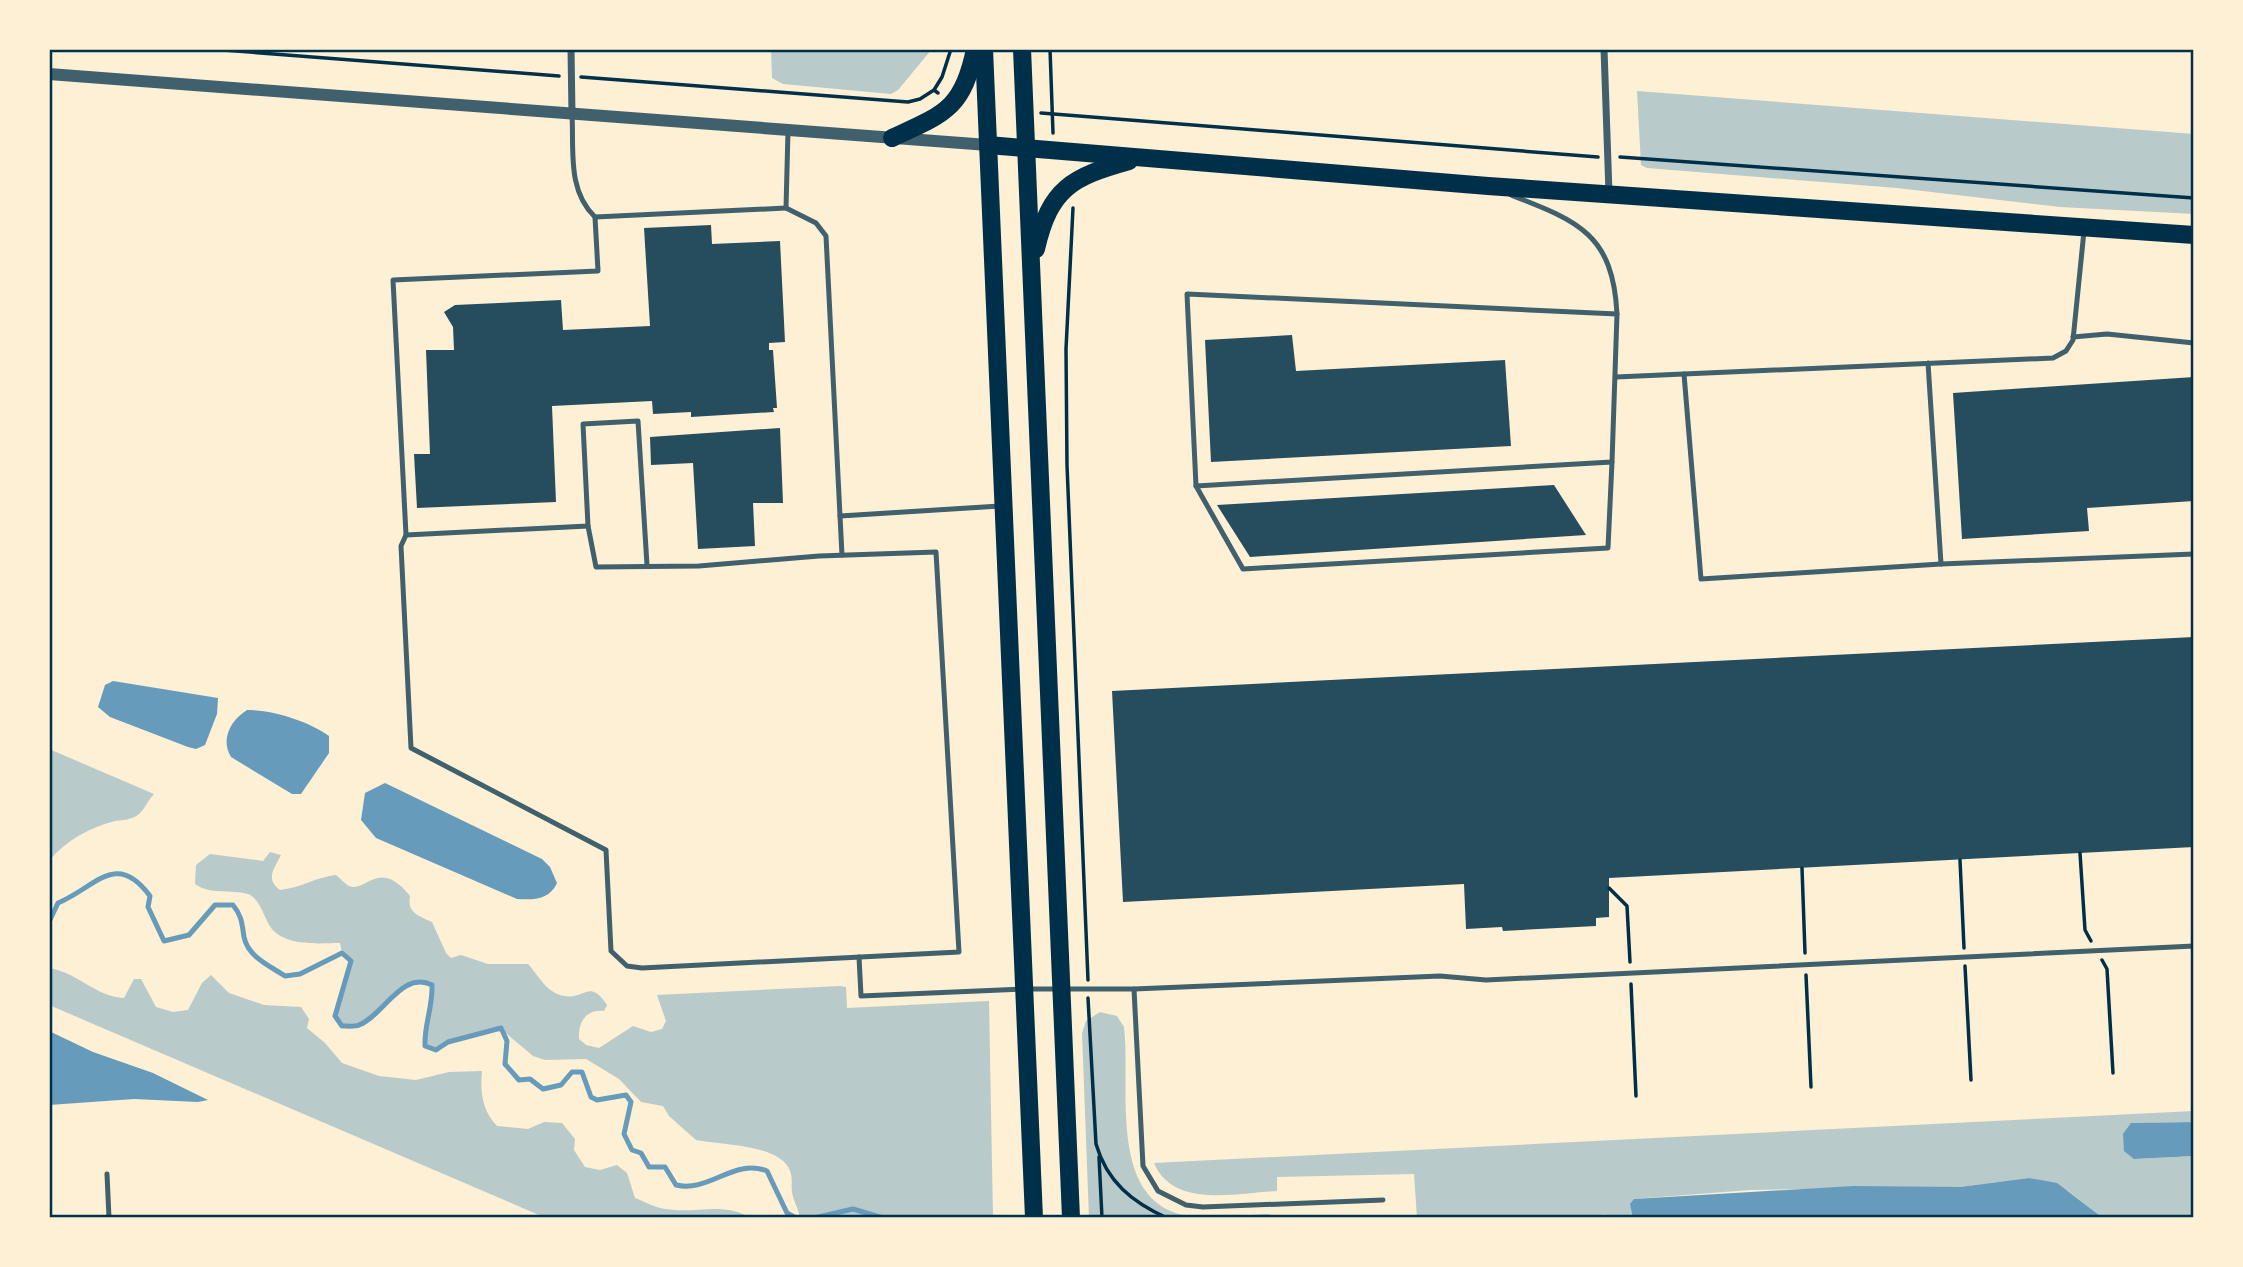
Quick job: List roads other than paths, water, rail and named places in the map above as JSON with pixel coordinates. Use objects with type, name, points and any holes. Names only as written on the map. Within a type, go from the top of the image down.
[{"type":"main road","points":[[892,138],[934,119],[953,106],[970,77],[975,49]]},
{"type":"main road","points":[[984,49],[1034,1218]]},
{"type":"main road","points":[[1022,49],[1071,1218]]},
{"type":"main road","points":[[988,145],[1489,186],[2194,235]]},
{"type":"main road","points":[[1031,273],[1043,221],[1064,187],[1080,176],[1144,157]]},
{"type":"street","points":[[571,49],[572,114]]},
{"type":"street","points":[[1604,49],[1609,194]]},
{"type":"street","points":[[49,74],[988,145]]},
{"type":"lane","points":[[572,114],[576,189],[582,203],[595,216],[598,271],[393,280],[406,534],[401,546],[411,748],[606,850],[611,951],[627,966],[642,968],[960,952],[936,552],[842,555],[712,566],[596,567],[588,526],[583,424],[638,421],[647,565]]},
{"type":"lane","points":[[786,208],[788,130]]},
{"type":"lane","points":[[1489,186],[1556,212],[1582,229],[1599,245],[1610,265],[1617,314],[1608,548],[1243,569],[1196,486],[1187,293],[1617,314]]},
{"type":"lane","points":[[595,216],[786,208],[816,223],[826,236],[842,555]]},
{"type":"lane","points":[[1616,377],[2053,358],[2066,351],[2073,337],[2085,228]]},
{"type":"lane","points":[[2073,337],[2107,334],[2194,343]]},
{"type":"lane","points":[[1928,363],[1941,564]]},
{"type":"lane","points":[[1684,374],[1701,579],[1941,564],[2194,554]]},
{"type":"lane","points":[[1196,486],[1612,463]]},
{"type":"lane","points":[[840,516],[1003,506]]},
{"type":"lane","points":[[406,534],[588,526]]},
{"type":"lane","points":[[859,957],[861,996],[1024,989],[1088,992],[1440,976],[1486,980],[2194,946]]},
{"type":"lane","points":[[1135,989],[1143,1166],[1158,1191],[1186,1205],[1203,1207],[1382,1200]]},
{"type":"lane","points":[[107,1174],[109,1218]]},
{"type":"water","points":[[113,681],[218,698],[217,714],[205,745],[196,749],[188,747],[110,717],[98,707],[105,685]]},
{"type":"water","points":[[247,710],[290,717],[329,736],[329,753],[301,794],[292,794],[231,757],[227,743],[229,730],[236,719]]},
{"type":"water","points":[[385,783],[542,859],[550,867],[557,883],[554,889],[540,898],[517,899],[376,838],[361,820],[365,793]]},
{"type":"water","points":[[49,1031],[93,1052],[153,1073],[208,1100],[198,1102],[134,1099],[49,1105]]},
{"type":"water","points":[[2194,1122],[2194,1156],[2134,1159],[2124,1151],[2123,1134],[2131,1123]]},
{"type":"water","points":[[2029,1178],[2057,1183],[2103,1218],[1633,1218],[1630,1204],[1634,1199],[1853,1186],[1960,1187]]},
{"type":"waterway","points":[[49,922],[58,903],[106,876],[116,874],[127,875],[138,882],[150,896],[148,907],[164,941],[189,935],[215,905],[233,905],[240,917],[250,950],[285,976],[300,974],[342,953],[351,961],[335,1016],[342,1026],[357,1026],[368,1020],[402,988],[421,982],[432,985],[425,1046],[436,1050],[448,1042],[501,1028],[507,1041],[505,1064],[519,1080],[530,1079],[543,1089],[561,1085],[572,1072],[582,1072],[591,1097],[597,1100],[626,1095],[631,1102],[624,1134],[632,1150],[641,1153],[649,1167],[665,1167],[676,1185],[700,1184],[744,1169],[767,1171],[787,1213],[796,1218]]},
{"type":"waterway","points":[[814,1218],[853,1209],[883,1218]]}]
